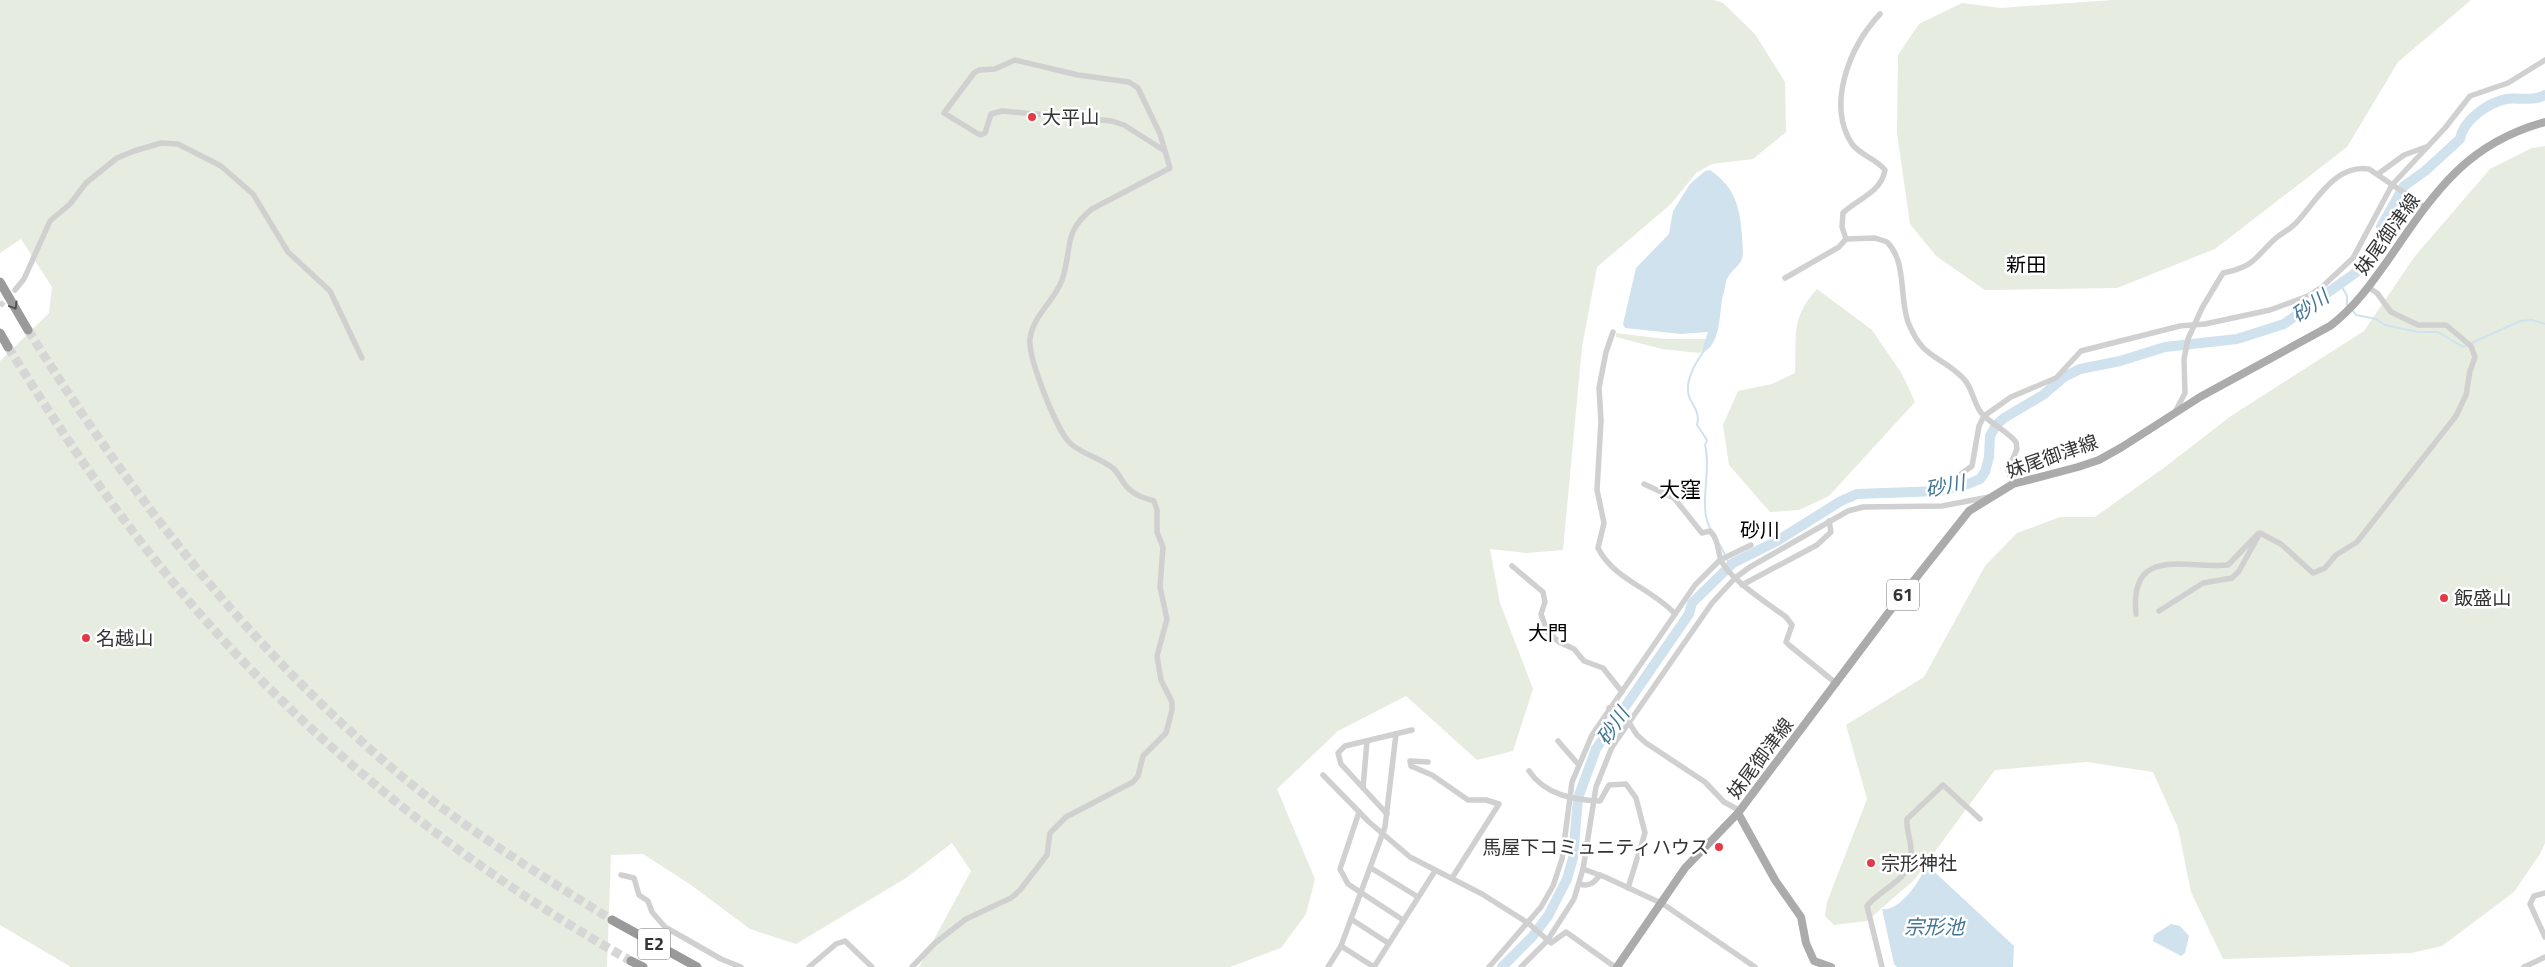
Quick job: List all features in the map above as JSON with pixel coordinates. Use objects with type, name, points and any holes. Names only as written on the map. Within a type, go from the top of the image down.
[{"type":"highway","points":[[0,282],[28,330]]},
{"type":"highway","points":[[0,333],[8,347]]},
{"type":"highway","name":"E2","points":[[612,920],[697,967]]},
{"type":"highway","name":"E2","points":[[631,960],[643,967]]},
{"type":"main road","name":"妹尾御津線","points":[[1616,967],[1685,868],[1738,813],[1837,684],[1889,612],[1969,511],[2012,484],[2099,460],[2200,397],[2330,326],[2344,315],[2368,287],[2424,207],[2458,168],[2483,148],[2514,132],[2545,122]]},
{"type":"main road","points":[[1738,813],[1775,880],[1801,918],[1812,964],[1831,967]]},
{"type":"street","points":[[1846,238],[1842,226],[1843,213],[1871,193],[1884,178],[1885,170],[1853,145],[1844,129],[1841,101],[1843,82],[1861,38],[1880,14]]},
{"type":"street","points":[[912,967],[953,928],[966,919],[1011,898],[1020,890],[1047,855],[1047,840],[1058,824],[1066,817],[1133,782],[1138,776],[1143,756],[1166,733],[1172,710],[1172,702],[1161,680],[1158,656],[1167,619],[1160,587],[1163,547],[1157,532],[1157,510],[1154,501],[1138,496],[1128,488],[1115,470],[1077,448],[1066,438],[1037,376],[1030,342],[1039,313],[1054,297],[1061,281],[1068,261],[1068,242],[1075,226],[1092,209],[1170,168],[1165,151],[1160,134],[1138,88],[1129,82],[1078,75],[1015,60],[995,69],[979,70],[974,73],[944,114],[980,135],[985,133],[991,114],[1002,111],[1112,121],[1124,125],[1165,151]]},
{"type":"street","points":[[1960,474],[1972,466],[1978,426],[1985,417],[2011,397],[2056,378],[2081,351],[2196,324],[2205,324],[2270,310],[2308,296],[2322,287],[2353,258],[2393,185],[2470,96],[2508,83],[2545,60]]},
{"type":"street","points":[[15,290],[24,279],[50,221],[70,204],[86,183],[117,158],[134,150],[161,143],[178,144],[221,166],[253,194],[288,252],[330,291],[362,358]]},
{"type":"street","points":[[2378,174],[2404,156],[2426,146]]},
{"type":"street","points":[[2174,414],[2185,393],[2184,359],[2188,339],[2211,291],[2223,273],[2241,269],[2256,260],[2275,239],[2295,224],[2316,197],[2330,183],[2339,176],[2364,168],[2378,174],[2424,207]]},
{"type":"street","points":[[1784,278],[1839,247],[1846,238]]},
{"type":"street","points":[[1846,238],[1875,238],[1887,242],[1891,246],[1898,261],[1903,306],[1921,346],[1928,354],[1964,379],[1972,390],[1978,409],[1985,417],[2009,435],[2017,445],[2008,470],[2012,484]]},
{"type":"street","points":[[2260,533],[2281,544],[2313,573],[2325,568],[2336,555],[2357,542],[2456,416],[2466,395],[2470,371],[2475,357],[2470,345],[2446,325],[2418,324],[2391,312],[2377,294],[2368,287]]},
{"type":"street","points":[[1613,332],[1606,352],[1599,388],[1601,421],[1597,490],[1604,523],[1598,548],[1612,567],[1667,606],[1675,614]]},
{"type":"street","points":[[1644,484],[1674,498],[1702,533],[1710,531],[1714,534],[1723,559],[1734,576],[1742,585],[1786,617],[1792,625],[1786,642],[1837,684]]},
{"type":"street","points":[[1521,967],[1566,912],[1579,884],[1584,869],[1591,801],[1605,763],[1627,720],[1712,603],[1734,576],[1829,521],[1863,506],[1942,506],[1991,497]]},
{"type":"street","points":[[1742,585],[1817,545],[1831,532],[1829,521]]},
{"type":"street","points":[[2160,611],[2203,583],[2232,578],[2239,571],[2260,533]]},
{"type":"street","points":[[2136,614],[2134,595],[2138,583],[2148,571],[2170,563],[2228,565],[2251,539],[2260,533]]},
{"type":"street","points":[[1488,967],[1529,924],[1546,900],[1558,873],[1570,798],[1578,764],[1588,742],[1695,586],[1723,559],[1751,545]]},
{"type":"street","points":[[1512,566],[1538,587],[1545,596],[1541,614],[1547,631],[1559,642],[1574,649],[1584,660],[1603,668],[1622,692]]},
{"type":"street","points":[[1610,708],[1627,720],[1637,735],[1705,782],[1724,802],[1737,809],[1738,813]]},
{"type":"street","points":[[1386,814],[1341,764],[1338,756],[1342,748],[1367,740],[1412,730]]},
{"type":"street","points":[[1328,967],[1341,946],[1383,834],[1396,734]]},
{"type":"street","points":[[1363,788],[1367,740]]},
{"type":"street","points":[[1558,741],[1578,764]]},
{"type":"street","points":[[1428,762],[1410,761],[1411,766],[1432,775],[1468,800],[1486,800],[1498,804],[1452,878]]},
{"type":"street","points":[[1530,771],[1542,786],[1570,798],[1591,801],[1602,800],[1609,785],[1626,784],[1636,798],[1646,833],[1628,888]]},
{"type":"street","points":[[1322,775],[1359,812],[1410,857],[1482,894],[1529,924],[1544,938],[1554,943],[1566,932],[1616,967]]},
{"type":"street","points":[[1882,967],[1867,906],[1902,876],[1912,858],[1907,819],[1943,785],[1980,819]]},
{"type":"street","points":[[1359,812],[1340,869],[1348,884],[1403,920]]},
{"type":"street","points":[[1371,868],[1418,897]]},
{"type":"street","points":[[1584,869],[1659,903],[1696,925],[1755,967]]},
{"type":"street","points":[[1341,946],[1374,967],[1435,870]]},
{"type":"street","points":[[621,874],[634,878],[639,895],[648,901],[652,912],[665,927],[721,959],[741,967]]},
{"type":"street","points":[[1579,884],[1586,886],[1594,882],[1600,875]]},
{"type":"street","points":[[2545,893],[2534,896],[2530,904],[2545,937]]},
{"type":"street","points":[[1351,919],[1388,944]]},
{"type":"street","points":[[809,967],[836,944],[845,941],[872,967]]},
{"type":"street","points":[[2524,967],[2545,957]]},
{"type":"shaded area","points":[[0,0],[1714,0],[1723,3],[1755,34],[1785,82],[1786,132],[1753,159],[1712,164],[1696,173],[1671,204],[1597,267],[1582,347],[1563,550],[1527,553],[1490,549],[1500,603],[1533,689],[1513,751],[1477,760],[1406,696],[1338,731],[1277,789],[1315,879],[1306,914],[1281,948],[1230,967],[919,967],[971,871],[952,843],[906,878],[796,944],[750,929],[691,885],[643,854],[611,855],[607,967],[71,967],[0,925],[0,361],[49,313],[52,287],[21,239],[0,253]]},
{"type":"shaded area","points":[[2112,0],[2471,0],[2398,62],[2347,147],[2215,249],[2117,288],[1985,290],[1936,256],[1910,224],[1897,133],[1898,55],[1919,24],[1962,3],[2001,8]]},
{"type":"shaded area","points":[[2545,146],[2545,843],[2540,854],[2514,892],[2442,946],[2411,953],[2223,959],[2191,892],[2178,828],[2153,772],[2087,762],[1995,770],[1914,880],[1867,921],[1834,925],[1825,916],[1827,902],[1867,799],[1846,725],[1924,677],[1985,566],[2017,533],[2060,517],[2095,517],[2165,467],[2231,416],[2364,331],[2415,256],[2490,169],[2532,148]]},
{"type":"shaded area","points":[[1817,289],[1872,330],[1902,374],[1915,402],[1829,496],[1799,510],[1770,512],[1729,465],[1723,425],[1738,391],[1772,384],[1795,373],[1796,338],[1799,319],[1802,309]]},
{"type":"shaded area","points":[[1616,333],[1665,339],[1707,339],[1700,353],[1662,349],[1616,337]]},
{"type":"water","points":[[1710,170],[1725,183],[1735,198],[1740,215],[1743,253],[1741,261],[1726,281],[1716,336],[1708,349],[1701,353],[1708,332],[1681,334],[1625,328],[1623,324],[1636,268],[1669,234],[1673,211],[1690,184],[1705,171]]},
{"type":"water","name":"宗形池","points":[[1926,864],[2014,946],[2013,967],[1897,967],[1894,964],[1882,909],[1894,907],[1911,892],[1923,873]]},
{"type":"water","points":[[2171,924],[2180,926],[2189,936],[2185,953],[2181,956],[2153,941],[2154,935]]},
{"type":"waterway","name":"砂川","points":[[1502,967],[1532,937],[1548,916],[1567,879],[1573,858],[1578,798],[1596,749],[1689,614],[1692,603],[1733,563],[1777,541],[1841,501],[1857,494],[1940,491],[1980,479],[1985,472],[1989,457],[1990,436],[1996,425],[2004,418],[2043,395],[2064,377],[2080,369],[2120,361],[2165,347],[2237,339],[2284,324],[2358,271],[2383,231],[2381,227],[2404,186],[2425,171],[2460,139],[2466,125],[2477,113],[2492,104],[2506,99],[2530,99],[2545,95]]},
{"type":"waterway","points":[[2341,285],[2347,296],[2347,305]]},
{"type":"waterway","points":[[2353,311],[2356,315],[2376,319],[2385,325],[2418,332],[2438,332],[2463,347],[2520,321],[2532,320],[2545,324]]},
{"type":"waterway","points":[[1704,351],[1691,374],[1688,393],[1697,415],[1697,425],[1707,440],[1705,445],[1707,455],[1705,509],[1710,528]]},
{"type":"waterway","points":[[1720,545],[1730,565]]},
{"type":"tunnel","points":[[0,306],[10,295]]},
{"type":"tunnel","points":[[28,330],[110,455],[153,514],[246,626],[296,679],[349,730],[430,799],[507,853],[612,920]]},
{"type":"tunnel","points":[[8,347],[47,409],[131,530],[225,642],[276,695],[330,746],[445,840],[568,924],[631,961]]},
{"type":"place","name":"大平山","points":[[1032,117]]},
{"type":"place","name":"飯盛山","points":[[2444,598]]},
{"type":"place","name":"名越山","points":[[86,638]]},
{"type":"place","name":"馬屋下コミュニティハウス","points":[[1719,847]]},
{"type":"place","name":"宗形神社","points":[[1871,863]]},
{"type":"district","name":"新田","points":[[2026,265]]},
{"type":"district","name":"大窪","points":[[1680,490]]},
{"type":"district","name":"砂川","points":[[1760,530]]},
{"type":"district","name":"大門","points":[[1548,633]]}]
